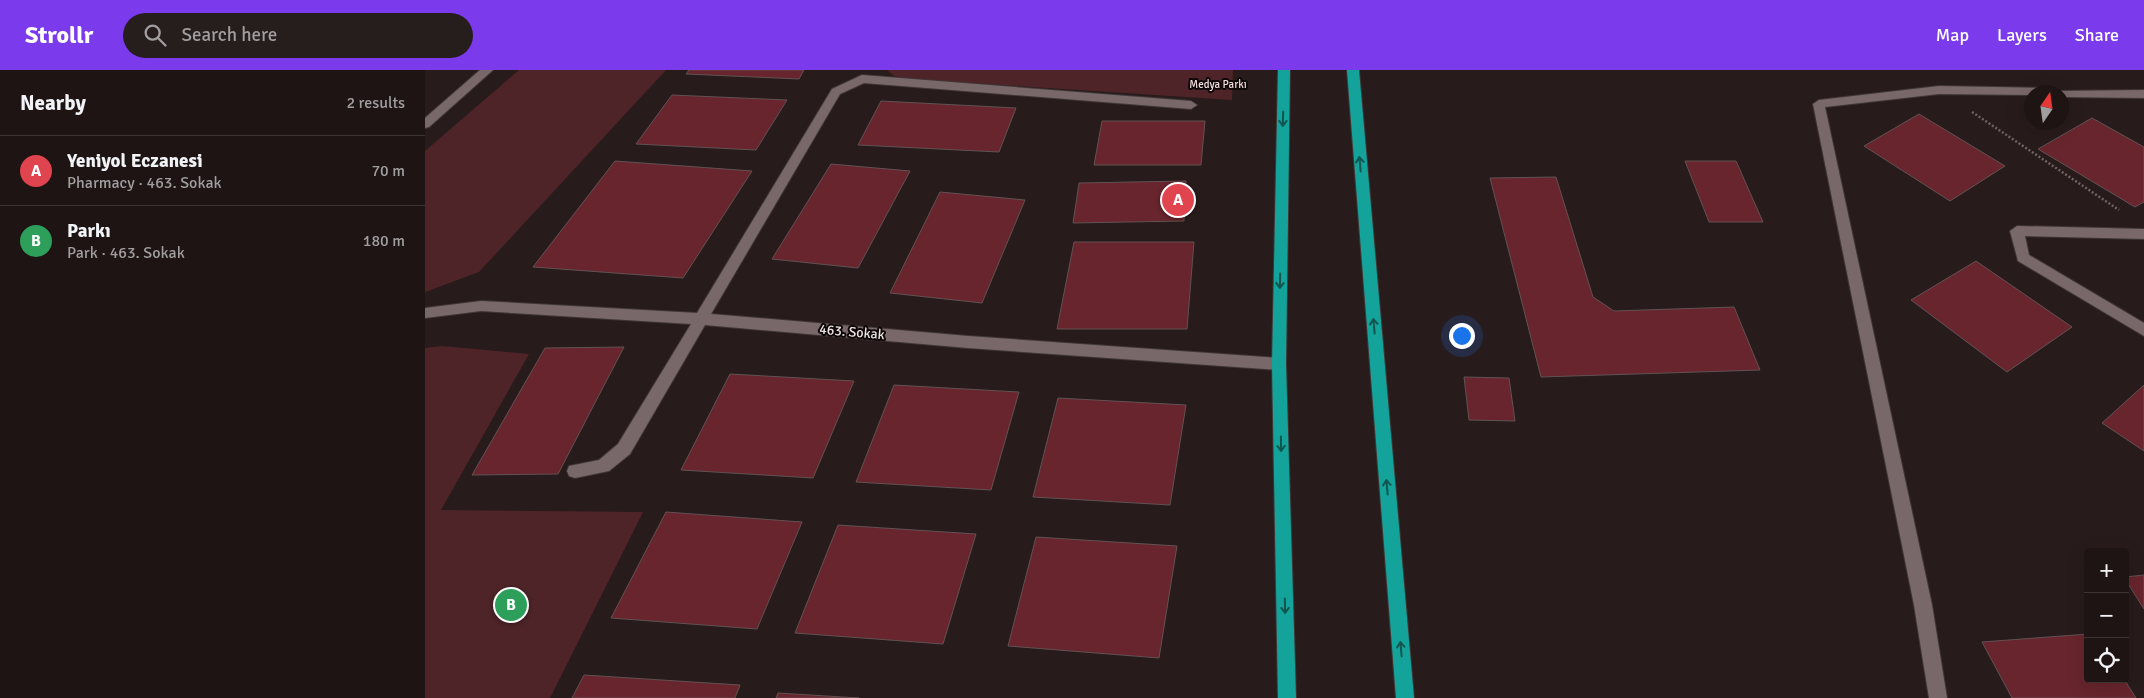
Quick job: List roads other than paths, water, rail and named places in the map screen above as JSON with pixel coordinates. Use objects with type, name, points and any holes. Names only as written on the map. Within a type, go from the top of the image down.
[{"type":"highway","points":[[1284,70],[1279,364],[1287,698]]},
{"type":"highway","points":[[1353,70],[1405,698]]},
{"type":"street","points":[[425,124],[487,70]]},
{"type":"street","points":[[575,471],[603,466],[623,449],[836,92],[862,79],[1191,105]]},
{"type":"street","points":[[1938,698],[1923,605],[1819,104],[1939,90],[2024,92]]},
{"type":"street","points":[[2069,93],[2144,94]]},
{"type":"street","points":[[2144,234],[2017,231],[2023,258],[2144,330]]},
{"type":"street","name":"463. Sokak","points":[[425,313],[481,306],[701,319],[968,342],[1279,364]]},
{"type":"place","name":"Yeniyol Eczanesi","points":[[1178,200]]},
{"type":"place","name":"Parkı","points":[[511,605]]},
{"type":"park label","name":"Medya Parkı","points":[[1218,84]]}]
